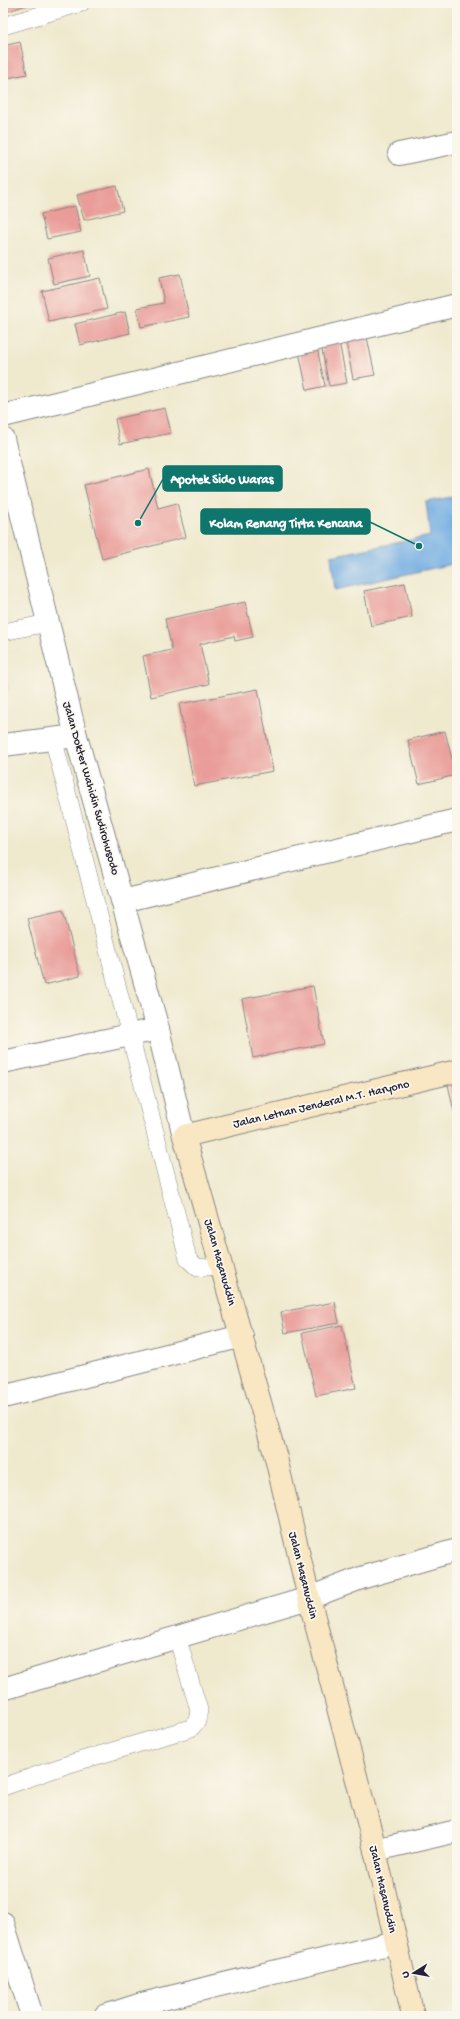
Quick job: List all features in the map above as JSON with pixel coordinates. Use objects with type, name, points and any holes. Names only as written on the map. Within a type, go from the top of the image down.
[{"type":"main road","name":"Jalan Letnan Jenderal M.T. Haryono","points":[[184,1136],[457,1071]]},
{"type":"main road","name":"Jalan Hasanuddin","points":[[184,1136],[276,1458],[309,1598],[375,1850],[414,2016]]},
{"type":"street","points":[[399,154],[457,142]]},
{"type":"street","points":[[3,416],[457,305]]},
{"type":"street","name":"Jalan Dokter Wahidin Sudirohusodo","points":[[4,448],[76,736],[158,1029],[184,1136]]},
{"type":"street","points":[[3,745],[76,736]]},
{"type":"street","points":[[123,901],[457,820]]},
{"type":"street","points":[[3,1062],[158,1029]]},
{"type":"street","points":[[3,1397],[242,1336]]},
{"type":"street","points":[[3,1689],[309,1598],[361,1578],[457,1550]]},
{"type":"street","points":[[375,1850],[457,1831]]},
{"type":"street","points":[[3,1923],[32,2016]]},
{"type":"street","points":[[105,2016],[142,2004],[396,1942]]},
{"type":"lane","points":[[3,26],[82,3]]},
{"type":"lane","points":[[3,632],[48,623]]},
{"type":"lane","points":[[53,738],[188,1259],[198,1268],[222,1265]]},
{"type":"lane","points":[[3,1787],[69,1764],[191,1728],[197,1721],[199,1710],[177,1637]]},
{"type":"shaded area","points":[[3,653],[10,690],[3,692]]},
{"type":"water","points":[[457,496],[457,563],[335,590],[331,556],[430,536],[426,502]]},
{"type":"building","points":[[3,3],[32,3],[3,13]]},
{"type":"building","points":[[20,42],[27,74],[3,79],[3,46]]},
{"type":"building","points":[[117,186],[123,211],[84,220],[77,195]]},
{"type":"building","points":[[75,206],[81,232],[47,239],[41,214]]},
{"type":"building","points":[[84,250],[90,276],[54,284],[48,258]]},
{"type":"building","points":[[180,274],[189,317],[141,327],[137,308],[164,303],[159,278]]},
{"type":"building","points":[[100,278],[107,309],[49,322],[42,291]]},
{"type":"building","points":[[125,312],[130,333],[80,345],[75,324]]},
{"type":"building","points":[[366,333],[375,375],[353,379],[345,337]]},
{"type":"building","points":[[339,341],[347,383],[329,386],[321,345]]},
{"type":"building","points":[[317,348],[325,386],[307,390],[299,352]]},
{"type":"building","points":[[165,408],[171,433],[120,444],[115,419]]},
{"type":"building","points":[[149,469],[158,508],[177,503],[186,537],[102,559],[84,485]]},
{"type":"building","points":[[405,583],[412,617],[371,626],[364,591]]},
{"type":"building","points":[[245,602],[253,637],[235,641],[234,636],[200,644],[209,684],[151,697],[143,656],[172,650],[165,619]]},
{"type":"building","points":[[258,689],[273,771],[194,786],[179,704]]},
{"type":"building","points":[[445,731],[456,775],[419,784],[408,740]]},
{"type":"building","points":[[63,910],[80,976],[44,985],[27,918]]},
{"type":"building","points":[[313,986],[324,1044],[253,1058],[242,999]]},
{"type":"building","points":[[457,1077],[457,1120],[456,1121],[447,1080]]},
{"type":"building","points":[[335,1302],[339,1323],[285,1333],[281,1312]]},
{"type":"building","points":[[342,1325],[356,1388],[316,1396],[302,1333]]},
{"type":"place","name":"Apotek Sido Waras","points":[[138,523]]},
{"type":"place","name":"Kolam Renang Tirta Kencana","points":[[419,546]]}]
